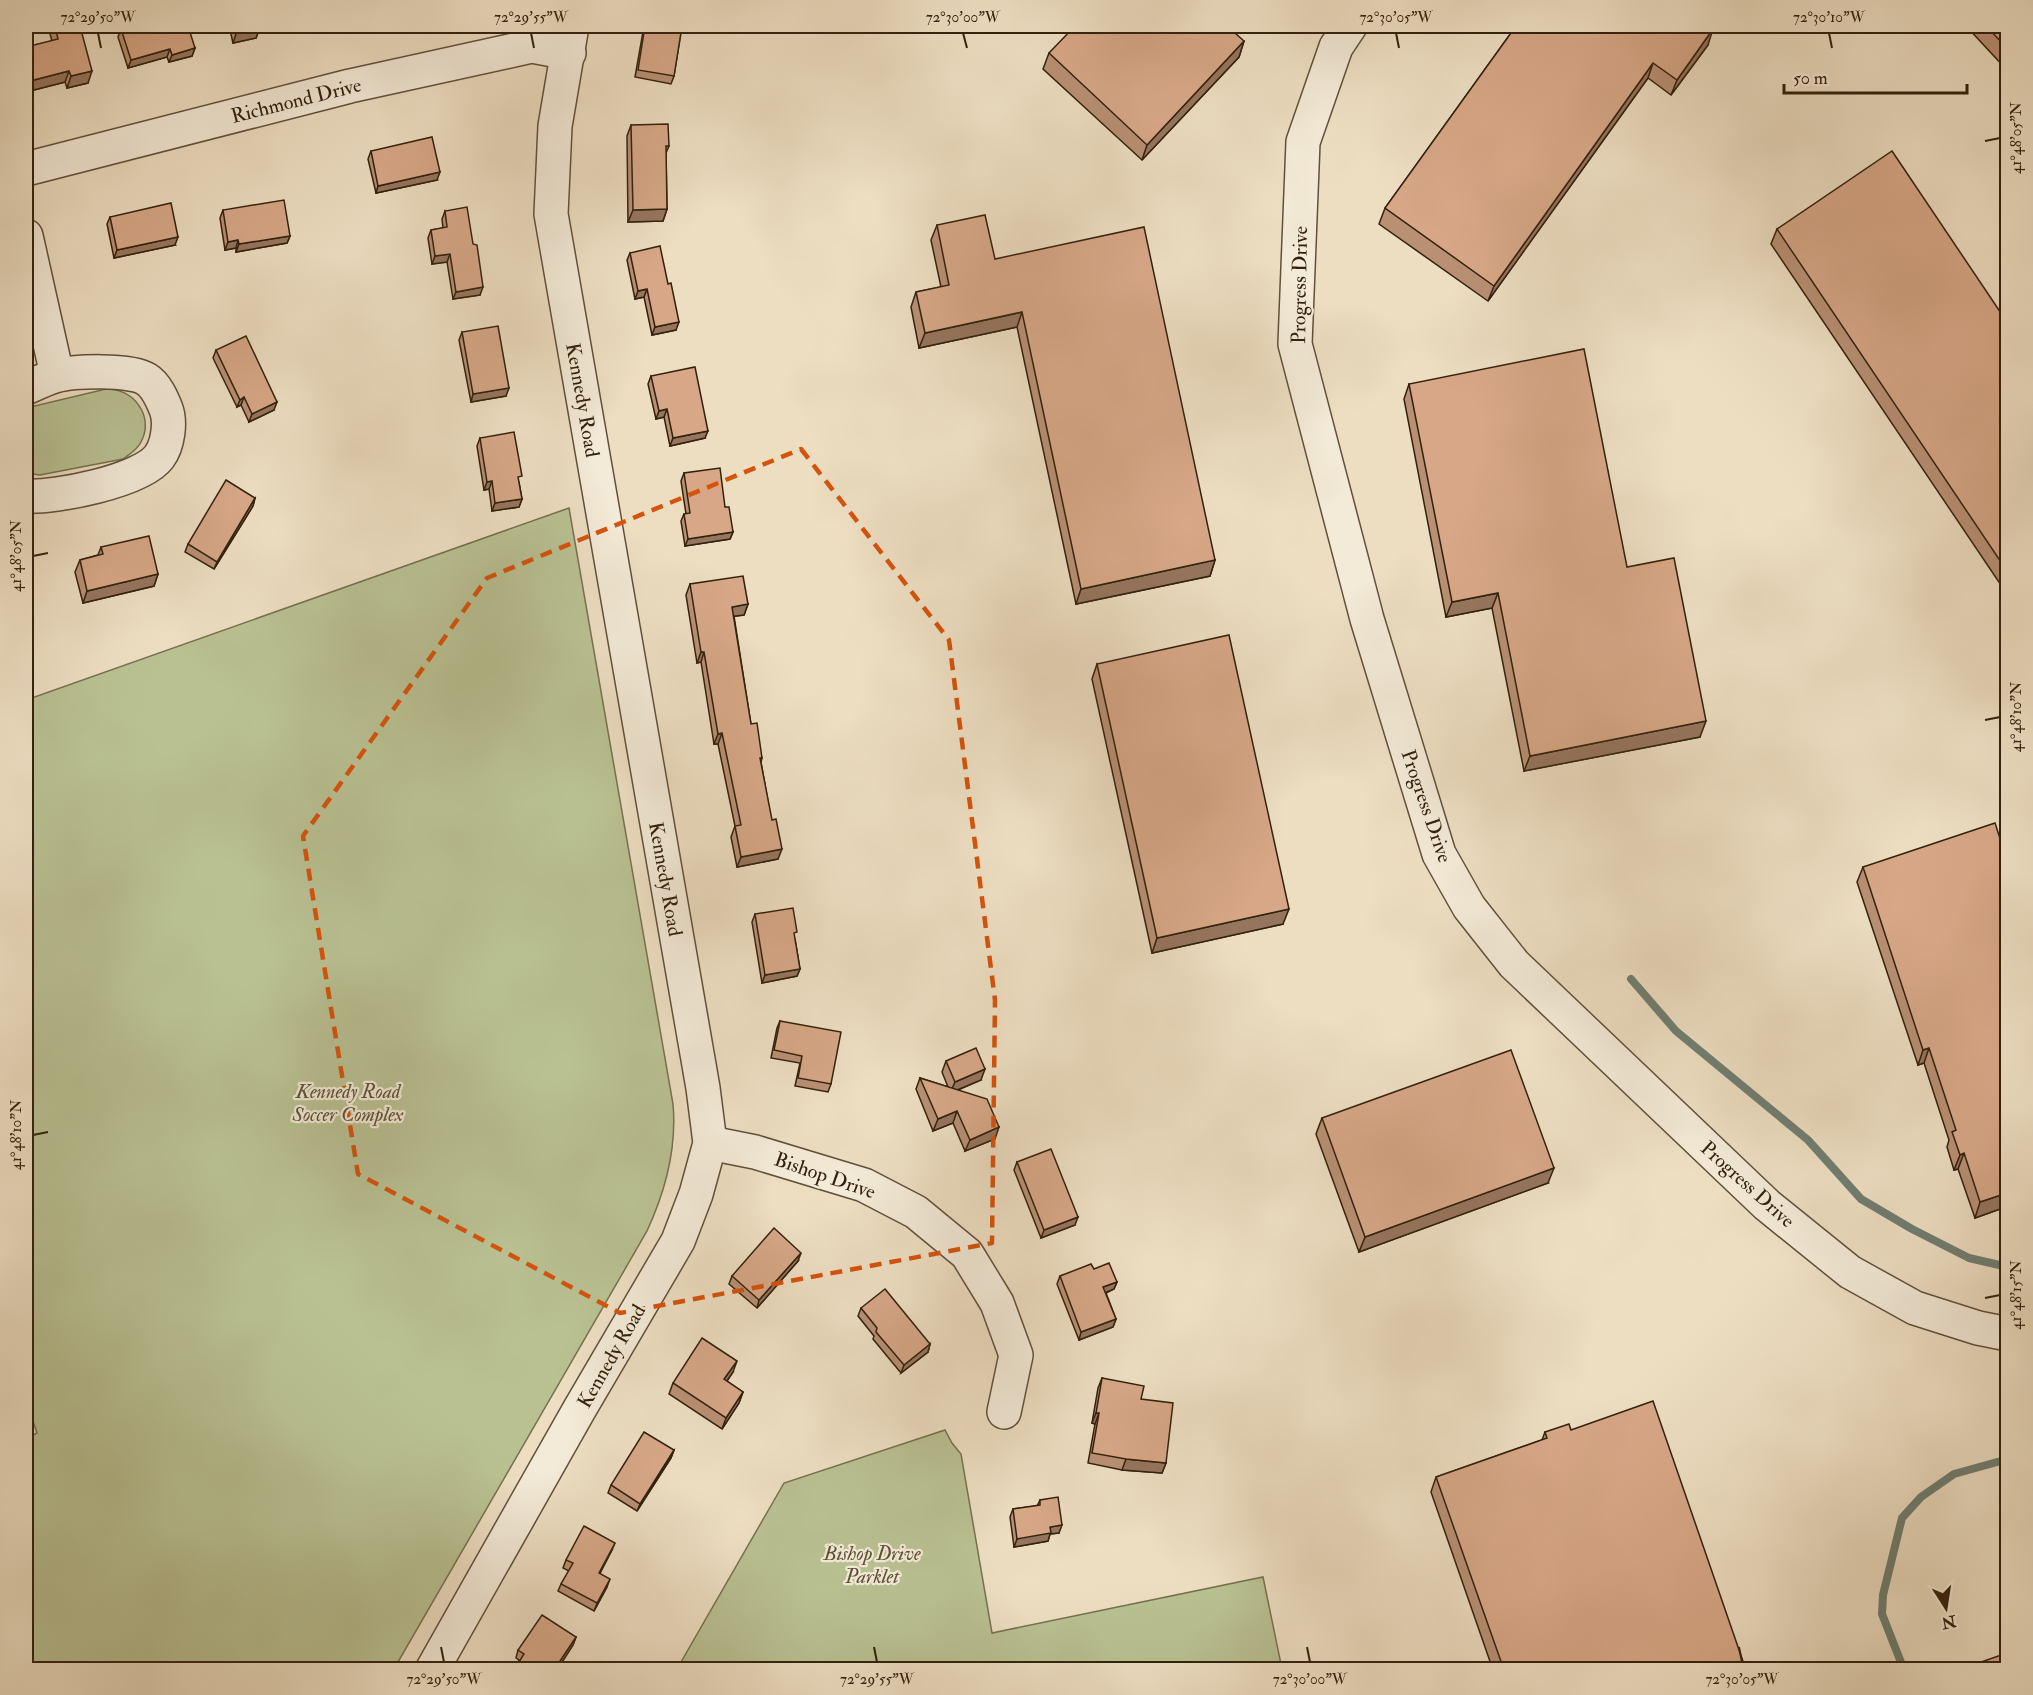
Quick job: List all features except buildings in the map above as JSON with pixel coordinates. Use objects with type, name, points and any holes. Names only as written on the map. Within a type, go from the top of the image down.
[{"type":"street","name":"Progress Drive","points":[[1350,26],[1336,47],[1303,142],[1295,344],[1367,619],[1439,854],[1469,907],[1514,964],[1767,1205],[1850,1272],[1915,1308],[1978,1328],[2007,1334]]},
{"type":"street","name":"Richmond Drive","points":[[26,169],[350,86],[571,39]]},
{"type":"street","name":"Kennedy Road","points":[[432,1670],[579,1410],[678,1241],[696,1194],[710,1143],[699,1065],[551,214],[555,126],[571,39]]},
{"type":"street","points":[[26,236],[57,375]]},
{"type":"street","points":[[26,388],[57,375],[116,371],[146,378],[161,396],[169,417],[166,442],[160,457],[144,470],[76,492],[26,496]]},
{"type":"street","name":"Bishop Drive","points":[[710,1143],[755,1152],[864,1185],[916,1212],[967,1254],[996,1303],[1016,1355],[1004,1412]]},
{"type":"highlighted area","points":[[801,449],[949,640],[995,1000],[992,1243],[620,1313],[358,1174],[303,836],[487,578]]},
{"type":"green space","points":[[106,389],[125,393],[139,405],[145,423],[145,432],[135,450],[123,459],[40,475],[26,473],[26,408]]},
{"type":"green space","name":"Kennedy Road Soccer Complex","points":[[569,508],[673,1104],[674,1121],[669,1169],[660,1200],[647,1231],[394,1669],[26,1669],[26,1438],[37,1433],[26,1400],[26,700]]},
{"type":"green space","name":"Bishop Drive Parklet","points":[[945,1430],[961,1454],[992,1633],[1263,1577],[1282,1669],[677,1669],[784,1483]]},
{"type":"waterway","points":[[1631,979],[1676,1031],[1808,1140],[1861,1199],[1912,1229],[1969,1258],[2008,1267]]},
{"type":"waterway","points":[[1904,1670],[1882,1614],[1883,1595],[1902,1518],[1921,1497],[1954,1474],[2008,1459]]}]
